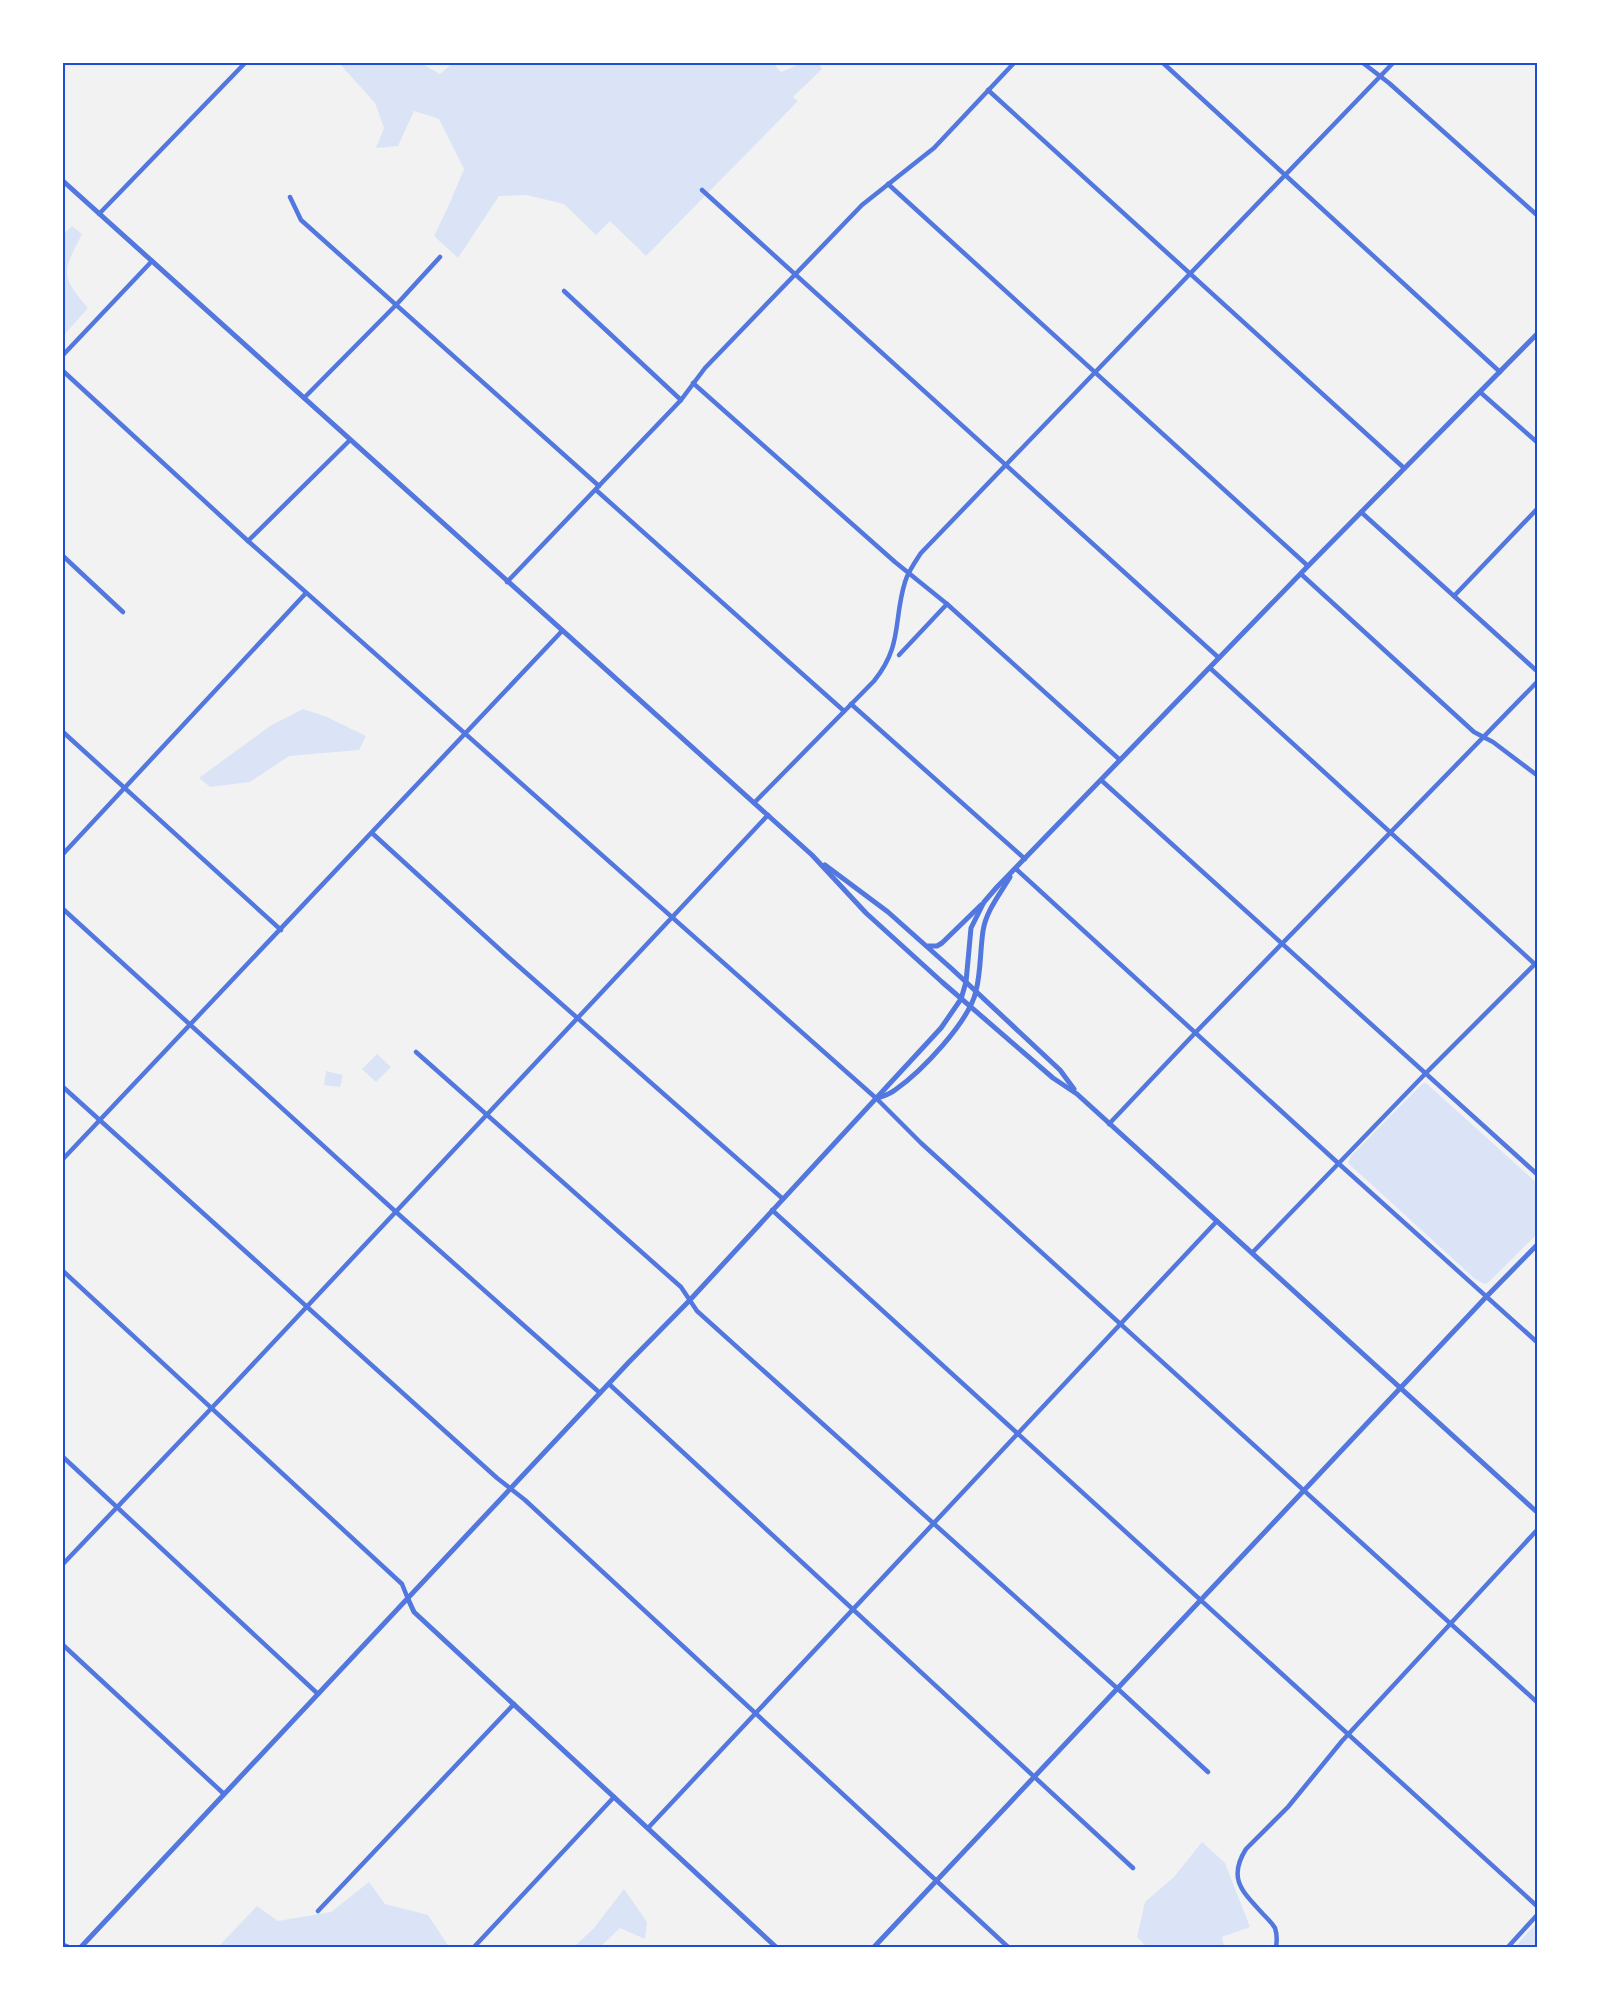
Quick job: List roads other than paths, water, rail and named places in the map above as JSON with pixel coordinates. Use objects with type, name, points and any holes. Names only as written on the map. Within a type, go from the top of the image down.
[{"type":"street","points":[[99,214],[245,63]]},
{"type":"street","points":[[507,582],[681,400],[728,344],[862,205],[934,148],[1014,63]]},
{"type":"street","points":[[1163,63],[1500,372]]},
{"type":"street","points":[[1363,63],[1538,216]]},
{"type":"street","points":[[754,803],[874,681],[889,659],[895,641],[908,574],[921,553],[1393,63]]},
{"type":"street","points":[[988,90],[1404,468]]},
{"type":"street","points":[[63,182],[812,855],[866,913],[961,999],[1053,1078],[1077,1094],[1538,1513]]},
{"type":"street","points":[[888,184],[1308,566]]},
{"type":"street","points":[[702,190],[1219,658]]},
{"type":"street","points":[[290,197],[301,220],[844,711]]},
{"type":"street","points":[[304,398],[440,257]]},
{"type":"street","points":[[63,355],[152,261]]},
{"type":"street","points":[[564,291],[681,400]]},
{"type":"street","points":[[924,944],[931,947],[942,943],[984,902],[1308,566],[1538,333]]},
{"type":"street","points":[[63,371],[306,593],[877,1099],[921,1143],[1119,1324],[1538,1703]]},
{"type":"street","points":[[693,383],[908,574],[947,604],[1120,760]]},
{"type":"street","points":[[1480,392],[1538,443]]},
{"type":"street","points":[[248,541],[350,440]]},
{"type":"street","points":[[1454,596],[1538,508]]},
{"type":"street","points":[[1361,512],[1538,672]]},
{"type":"street","points":[[63,556],[123,612]]},
{"type":"street","points":[[1301,574],[1474,732],[1493,742],[1538,776]]},
{"type":"street","points":[[63,854],[306,593]]},
{"type":"street","points":[[899,655],[947,604]]},
{"type":"street","points":[[63,1160],[562,630]]},
{"type":"street","points":[[1210,668],[1537,964],[1425,1074],[1252,1253]]},
{"type":"street","points":[[1109,1124],[1538,681]]},
{"type":"street","points":[[851,704],[1025,859]]},
{"type":"street","points":[[63,732],[281,930]]},
{"type":"street","points":[[1101,780],[1538,1175]]},
{"type":"street","points":[[63,1564],[768,815]]},
{"type":"street","points":[[372,832],[783,1199]]},
{"type":"street","points":[[812,855],[888,912],[924,944],[1060,1070],[1077,1094]]},
{"type":"street","points":[[877,1099],[894,1091],[918,1070],[959,1025],[970,1007],[976,992],[983,930],[987,916],[1016,868]]},
{"type":"street","points":[[1016,868],[1538,1343]]},
{"type":"street","points":[[81,1947],[600,1393],[690,1301],[941,1028],[961,999],[966,982],[971,928],[984,902]]},
{"type":"street","points":[[63,909],[396,1212],[600,1393]]},
{"type":"street","points":[[416,1052],[681,1287],[697,1311],[1208,1772]]},
{"type":"street","points":[[63,1087],[306,1307],[532,1506],[1008,1947]]},
{"type":"street","points":[[772,1210],[1538,1906]]},
{"type":"street","points":[[648,1828],[1217,1221]]},
{"type":"street","points":[[874,1947],[1538,1244]]},
{"type":"street","points":[[63,1271],[402,1584],[414,1612],[776,1947]]},
{"type":"street","points":[[609,1384],[1133,1869]]},
{"type":"street","points":[[63,1457],[318,1694]]},
{"type":"street","points":[[1276,1947],[1277,1935],[1273,1924],[1242,1892],[1238,1865],[1246,1849],[1303,1790],[1349,1734],[1538,1529]]},
{"type":"street","points":[[63,1645],[224,1794]]},
{"type":"street","points":[[318,1911],[514,1704]]},
{"type":"street","points":[[474,1947],[614,1797]]},
{"type":"street","points":[[1508,1947],[1538,1914]]},
{"type":"street","points":[[63,1945],[68,1947]]}]
